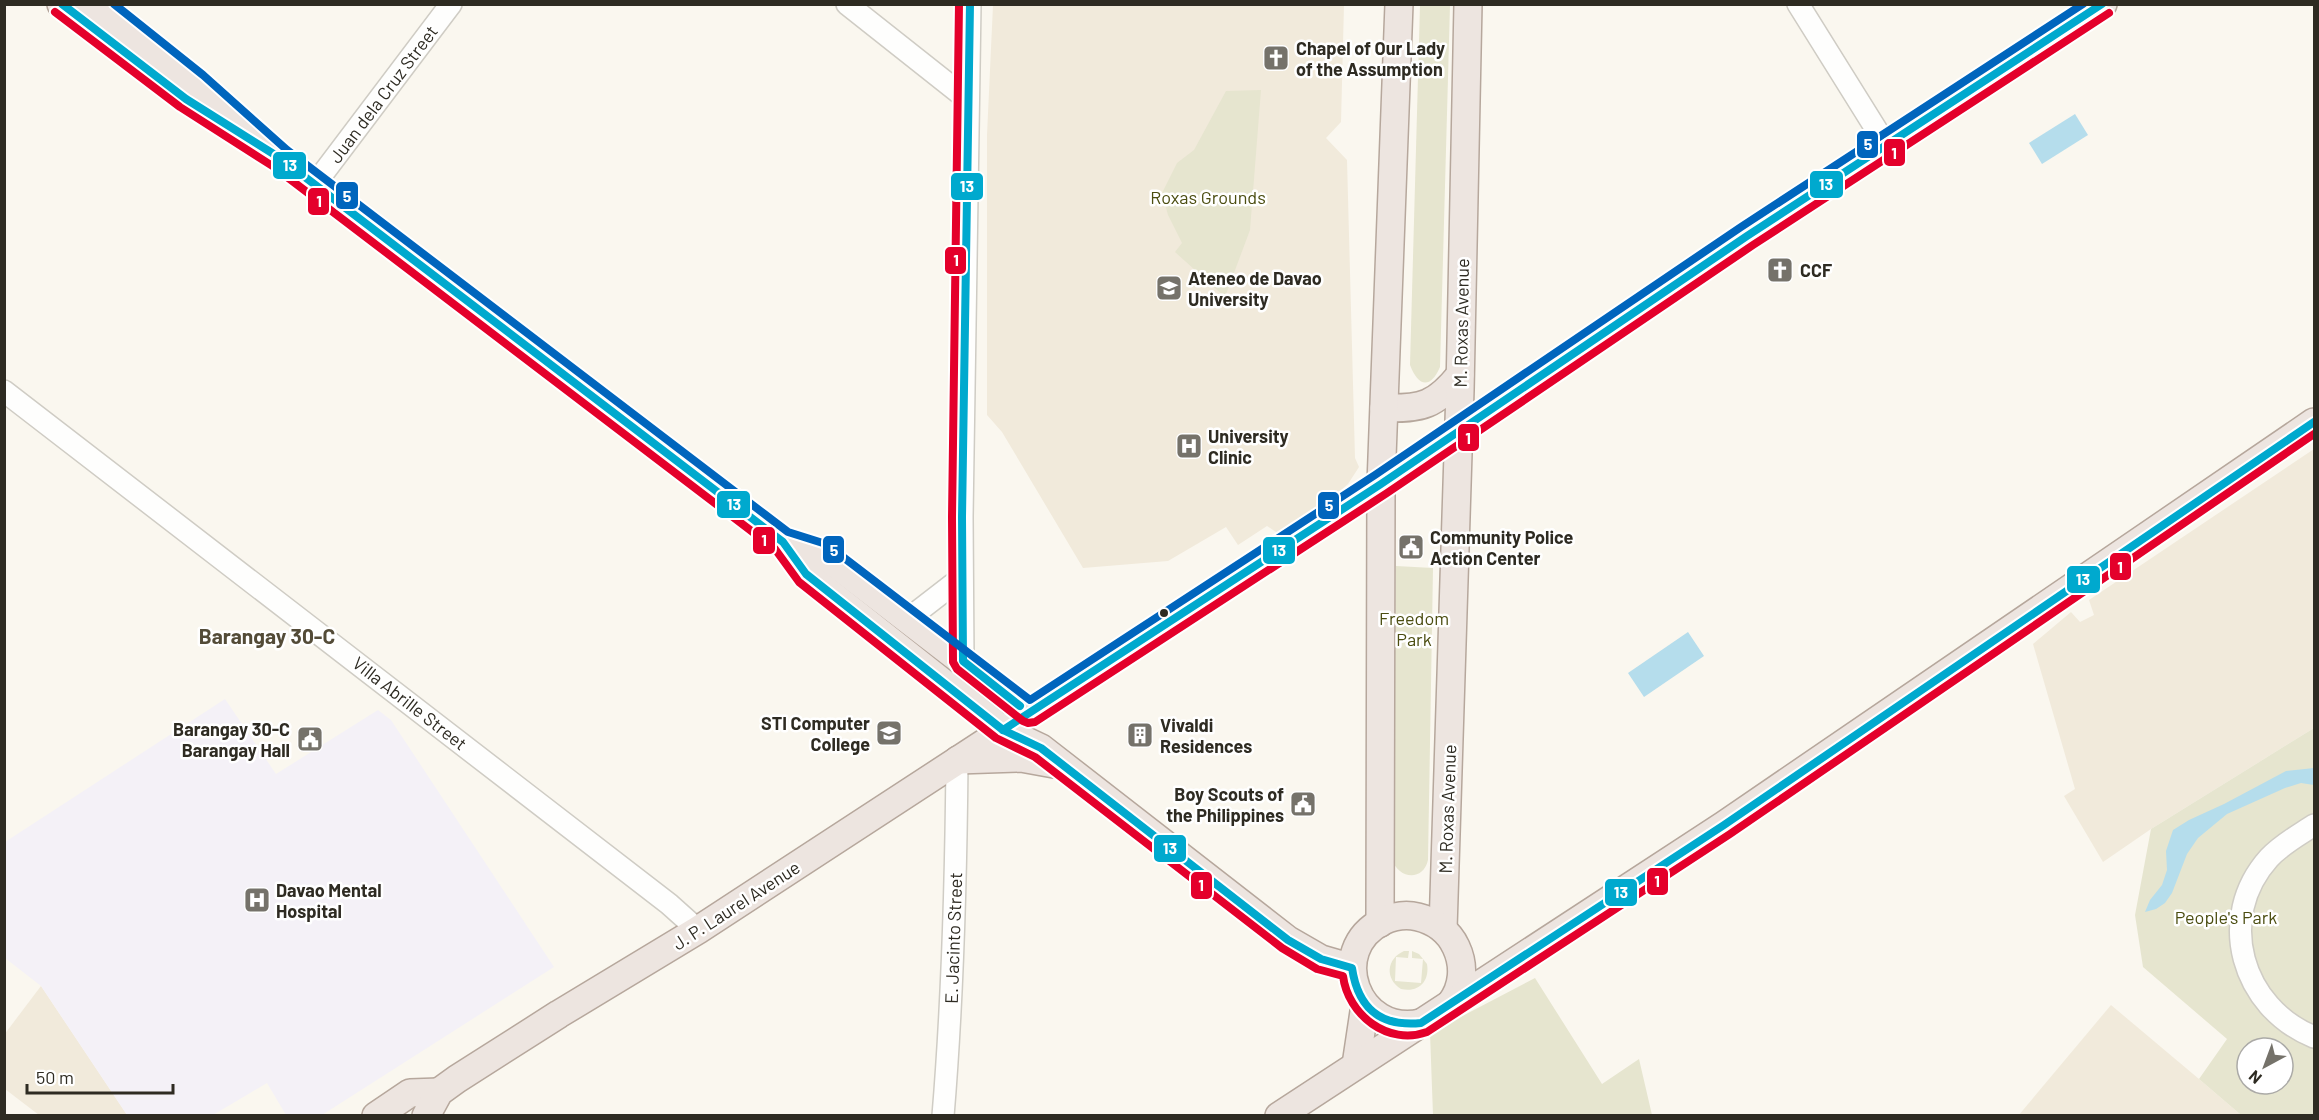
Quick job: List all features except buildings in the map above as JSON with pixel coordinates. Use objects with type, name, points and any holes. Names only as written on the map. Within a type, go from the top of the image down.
[{"type":"main road","points":[[61,4],[186,99],[280,158],[315,184],[783,542],[806,574],[1003,730],[1041,748],[1288,940],[1321,958],[1352,968]]},
{"type":"main road","points":[[96,4],[196,83],[280,158]]},
{"type":"main road","points":[[1380,923],[1381,484],[1399,4]]},
{"type":"main road","name":"M. Roxas Avenue","points":[[1443,929],[1460,375],[1468,4]]},
{"type":"main road","name":"J. P. Laurel Avenue","points":[[426,1116],[440,1092],[559,1014],[698,930],[1381,484],[1722,254],[2103,4]]},
{"type":"main road","points":[[1384,408],[1423,406],[1439,398],[1460,375]]},
{"type":"main road","points":[[1279,1116],[1724,825],[2314,422]]},
{"type":"main road","points":[[783,542],[820,552],[1029,713],[1041,748]]},
{"type":"main road","points":[[961,696],[968,732],[962,757],[1021,758],[1066,767]]},
{"type":"main road","points":[[1421,1023],[1411,1025],[1390,1022],[1381,1018],[1365,1005],[1357,991],[1352,968],[1360,942],[1380,923],[1395,917],[1413,916],[1429,920],[1443,929],[1456,946],[1462,968],[1459,989],[1450,1003]]},
{"type":"main road","points":[[1356,1065],[1365,1005]]},
{"type":"main road","points":[[376,1116],[410,1093],[440,1092]]},
{"type":"street","name":"Juan dela Cruz Street","points":[[315,184],[451,4]]},
{"type":"street","points":[[847,4],[967,99]]},
{"type":"street","points":[[963,661],[961,578],[970,4]]},
{"type":"street","points":[[1798,4],[1886,145]]},
{"type":"street","name":"Villa Abrille Street","points":[[4,391],[669,904],[698,930]]},
{"type":"street","points":[[908,619],[961,578]]},
{"type":"street","name":"E. Jacinto Street","points":[[943,1116],[962,757]]},
{"type":"street","points":[[2314,825],[2285,844],[2270,857],[2257,874],[2242,912],[2241,933],[2248,973],[2258,992],[2285,1022],[2314,1037]]},
{"type":"shaded area","name":"Ateneo de Davao University","points":[[993,5],[1344,5],[1341,122],[1326,138],[1347,160],[1355,458],[1359,467],[1348,484],[1326,503],[1328,508],[1302,526],[1276,532],[1267,526],[1238,545],[1226,527],[1168,561],[1083,568],[1002,432],[987,415],[987,135]]},
{"type":"shaded area","points":[[2314,449],[2314,728],[2151,829],[2103,862],[2064,796],[2075,789],[2033,644],[2071,612],[2080,622],[2094,615],[2089,600]]},
{"type":"shaded area","name":"Davao Mental Hospital","points":[[225,699],[276,774],[378,710],[391,720],[554,967],[322,1115],[286,1115],[267,1083],[213,1115],[127,1115],[41,986],[5,958],[5,842]]},
{"type":"shaded area","points":[[41,986],[127,1115],[39,1115],[5,1089],[4,1035]]},
{"type":"shaded area","points":[[2111,1005],[2199,1079],[2241,1115],[2018,1116]]},
{"type":"green space","points":[[1420,5],[1450,5],[1440,367],[1428,382],[1420,381],[1410,365]]},
{"type":"green space","name":"Roxas Grounds","points":[[1261,90],[1250,230],[1225,297],[1175,252],[1182,243],[1168,215],[1162,193],[1177,163],[1194,150],[1226,91]]},
{"type":"green space","name":"Freedom Park","points":[[1396,566],[1433,568],[1428,860],[1421,872],[1416,875],[1399,871],[1392,859]]},
{"type":"green space","name":"People's Park","points":[[2314,728],[2314,1115],[2241,1115],[2199,1079],[2227,1039],[2143,967],[2135,915],[2151,829]]},
{"type":"green space","points":[[1404,951],[1409,951],[1408,958],[1396,957]]},
{"type":"green space","points":[[1412,951],[1423,959],[1412,958]]},
{"type":"green space","points":[[1396,957],[1395,981],[1421,983],[1423,959],[1427,964],[1427,976],[1418,987],[1401,989],[1392,980],[1390,969]]},
{"type":"green space","points":[[1535,978],[1602,1084],[1639,1059],[1652,1115],[1433,1115],[1430,1033]]},
{"type":"water","points":[[2075,114],[2088,135],[2042,164],[2029,143]]},
{"type":"water","points":[[1688,632],[1704,656],[1644,697],[1628,673]]},
{"type":"water","points":[[2314,768],[2314,785],[2301,783],[2285,788],[2227,814],[2198,838],[2187,854],[2172,893],[2165,903],[2145,912],[2150,900],[2162,885],[2167,870],[2166,851],[2173,830],[2286,771]]},
{"type":"transit line","name":"13","points":[[62,4],[186,99],[280,158],[783,542],[806,574],[1003,730],[1041,748],[1288,940],[1321,959],[1352,968],[1355,982],[1366,1004],[1373,1012],[1394,1022],[1421,1023],[1724,825],[2314,422]]},
{"type":"transit line","name":"5","points":[[114,4],[203,75],[287,150],[788,532],[826,544],[1030,700],[1375,475],[1741,227],[2083,4]]},
{"type":"transit line","name":"1","points":[[959,4],[952,517],[953,662],[957,669],[1028,723],[1035,722],[1387,493],[1753,245],[2109,13]]},
{"type":"transit line","name":"13","points":[[970,4],[962,517],[963,661],[1020,706]]},
{"type":"transit line","name":"13","points":[[1003,730],[1381,484],[1747,236],[2102,4]]},
{"type":"transit line","name":"1","points":[[55,12],[180,107],[274,167],[775,549],[799,582],[996,738],[1035,757],[1282,948],[1317,969],[1343,976],[1346,990],[1361,1015],[1372,1024],[1398,1035],[1427,1032],[1730,834],[2314,434]]},
{"type":"place","name":"Chapel of Our Lady of the Assumption","points":[[1276,58]]},
{"type":"place","name":"CCF","points":[[1780,270]]},
{"type":"place","name":"Ateneo de Davao University","points":[[1169,288]]},
{"type":"place","name":"University Clinic","points":[[1189,446]]},
{"type":"place","name":"Community Police Action Center","points":[[1411,547]]},
{"type":"place","name":"STI Computer College","points":[[889,733]]},
{"type":"place","name":"Vivaldi Residences","points":[[1140,735]]},
{"type":"place","name":"Barangay 30-C Barangay Hall","points":[[310,739]]},
{"type":"place","name":"Boy Scouts of the Philippines","points":[[1303,804]]},
{"type":"place","name":"Davao Mental Hospital","points":[[257,900]]},
{"type":"district","name":"Barangay 30-C","points":[[267,635]]}]
